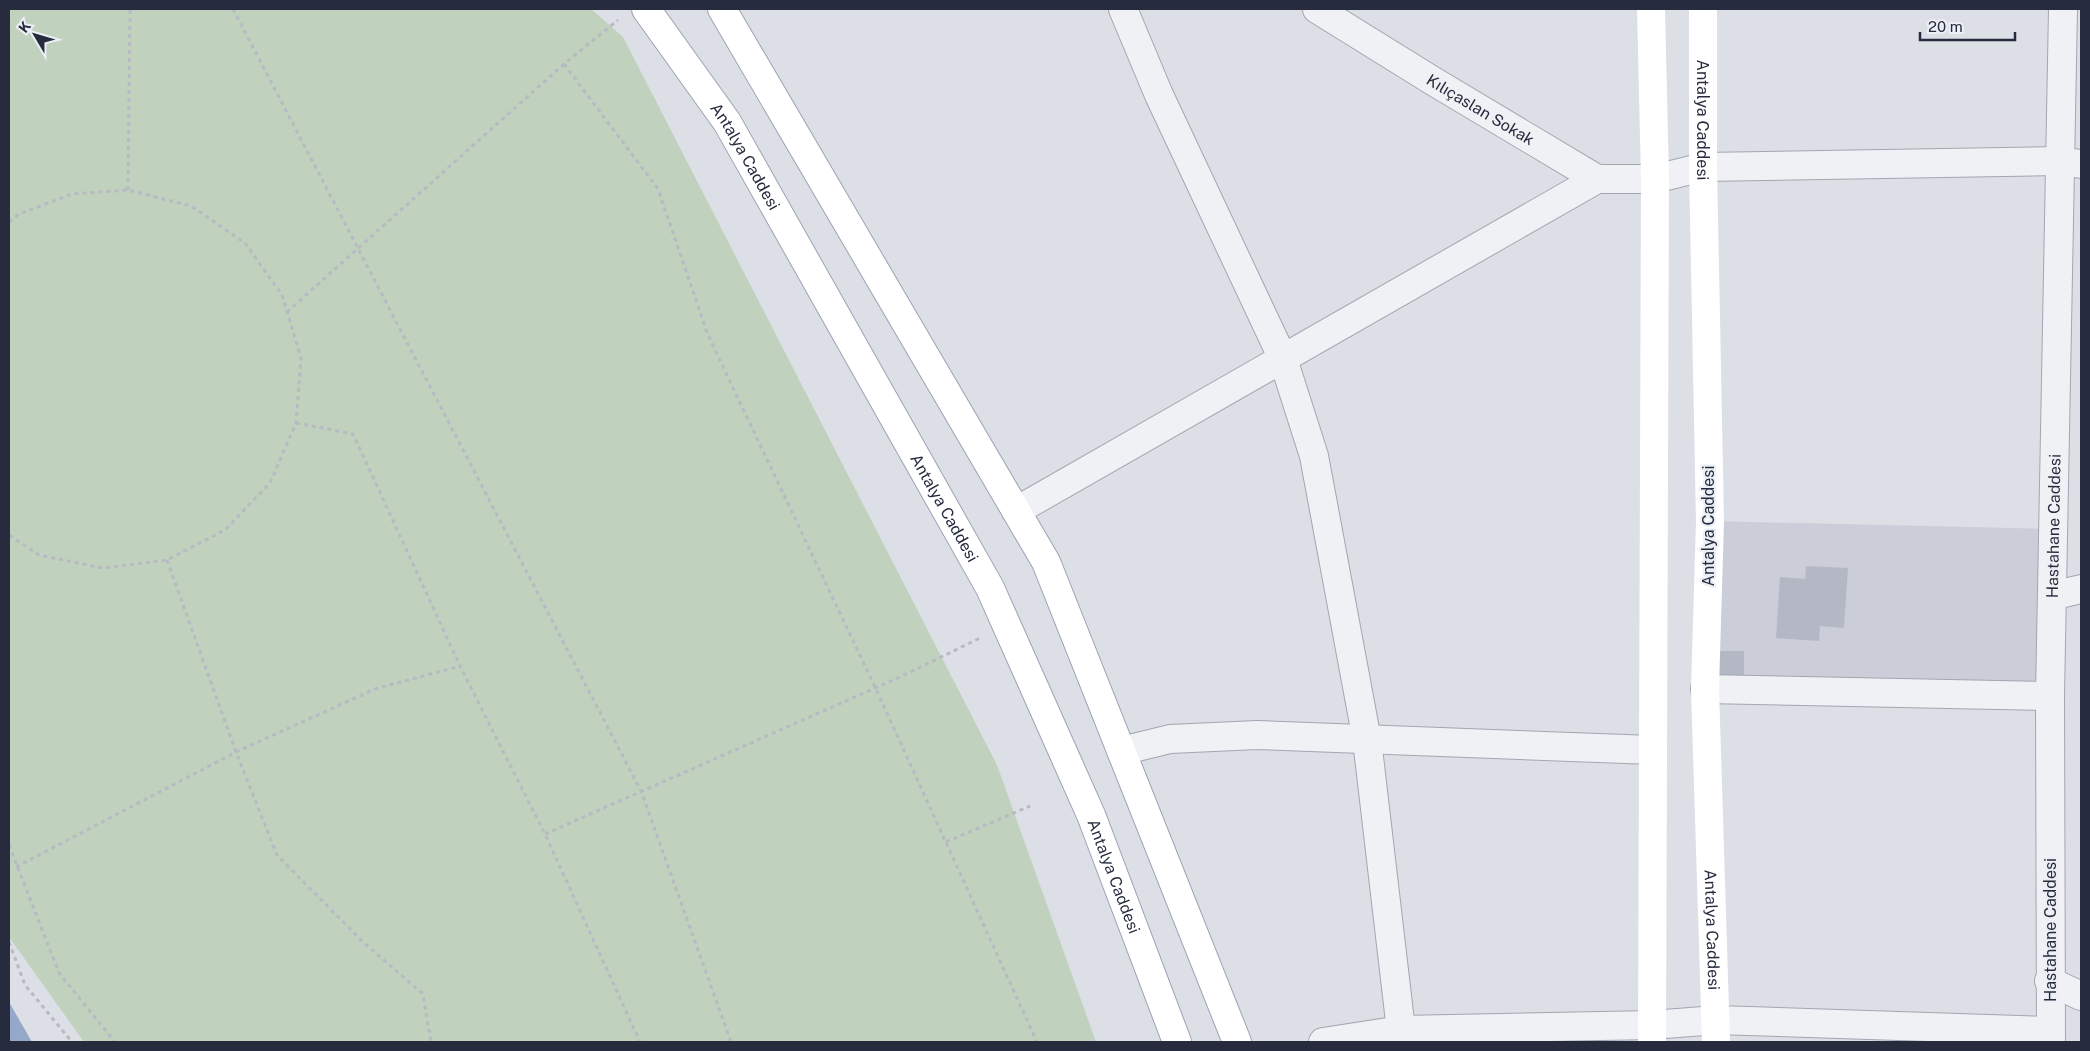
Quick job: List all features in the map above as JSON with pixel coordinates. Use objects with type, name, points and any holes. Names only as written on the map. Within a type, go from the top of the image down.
[{"type":"main road","points":[[722,9],[1046,562],[1237,1042]]},
{"type":"main road","points":[[1651,9],[1655,179],[1652,1034]]},
{"type":"main road","name":"Antalya Caddesi","points":[[1703,9],[1703,167],[1710,521],[1705,689],[1716,1031]]},
{"type":"main road","name":"Antalya Caddesi","points":[[635,12],[727,122],[990,588],[1091,815],[1177,1042]]},
{"type":"street","points":[[1123,9],[1159,95],[1283,358],[1314,456],[1367,740],[1401,1030]]},
{"type":"street","name":"Kılıçaslan Sokak","points":[[1317,9],[1597,179]]},
{"type":"street","name":"Hastahane Caddesi","points":[[2050,1037],[2050,696],[2052,596],[2070,162],[2063,9]]},
{"type":"street","points":[[1016,511],[1597,179],[1655,179],[1703,167],[2070,162]]},
{"type":"street","points":[[2052,596],[2081,590]]},
{"type":"street","points":[[1705,689],[2050,696]]},
{"type":"street","points":[[1121,751],[1170,739],[1257,735],[1652,750]]},
{"type":"street","points":[[2049,981],[2081,996]]},
{"type":"street","points":[[1323,1042],[1401,1030],[1652,1034],[1716,1031],[2050,1037]]},
{"type":"path","points":[[128,190],[130,9]]},
{"type":"path","points":[[233,9],[641,791],[732,1042]]},
{"type":"path","points":[[287,312],[564,64],[635,12]]},
{"type":"path","points":[[564,64],[658,189],[708,335],[875,687],[1037,1042]]},
{"type":"path","points":[[9,222],[19,214],[72,194],[128,190],[191,206],[245,243],[282,295],[300,358],[296,423],[270,483],[225,530],[167,560],[103,568],[40,554],[9,535]]},
{"type":"path","points":[[296,423],[353,434],[460,666],[545,834],[640,1042]]},
{"type":"path","points":[[167,560],[236,752],[277,855],[363,942],[423,994],[431,1042]]},
{"type":"path","points":[[545,834],[972,643],[1006,624]]},
{"type":"path","points":[[16,867],[236,752],[375,689],[460,666]]},
{"type":"path","points":[[946,842],[1030,806]]},
{"type":"path","points":[[9,845],[59,973],[115,1042]]},
{"type":"path","points":[[9,942],[25,985],[72,1042]]},
{"type":"shaded area","points":[[1710,521],[2054,529],[2050,696],[1705,689]]},
{"type":"green space","points":[[9,9],[591,9],[623,37],[997,765],[1096,1042],[84,1042],[9,937]]},
{"type":"water","points":[[9,1002],[32,1042],[9,1042]]},
{"type":"building","points":[[1806,566],[1848,568],[1844,628],[1820,626],[1819,641],[1776,638],[1780,577],[1805,579]]},
{"type":"building","points":[[1706,651],[1744,651],[1744,689],[1705,689]]}]
